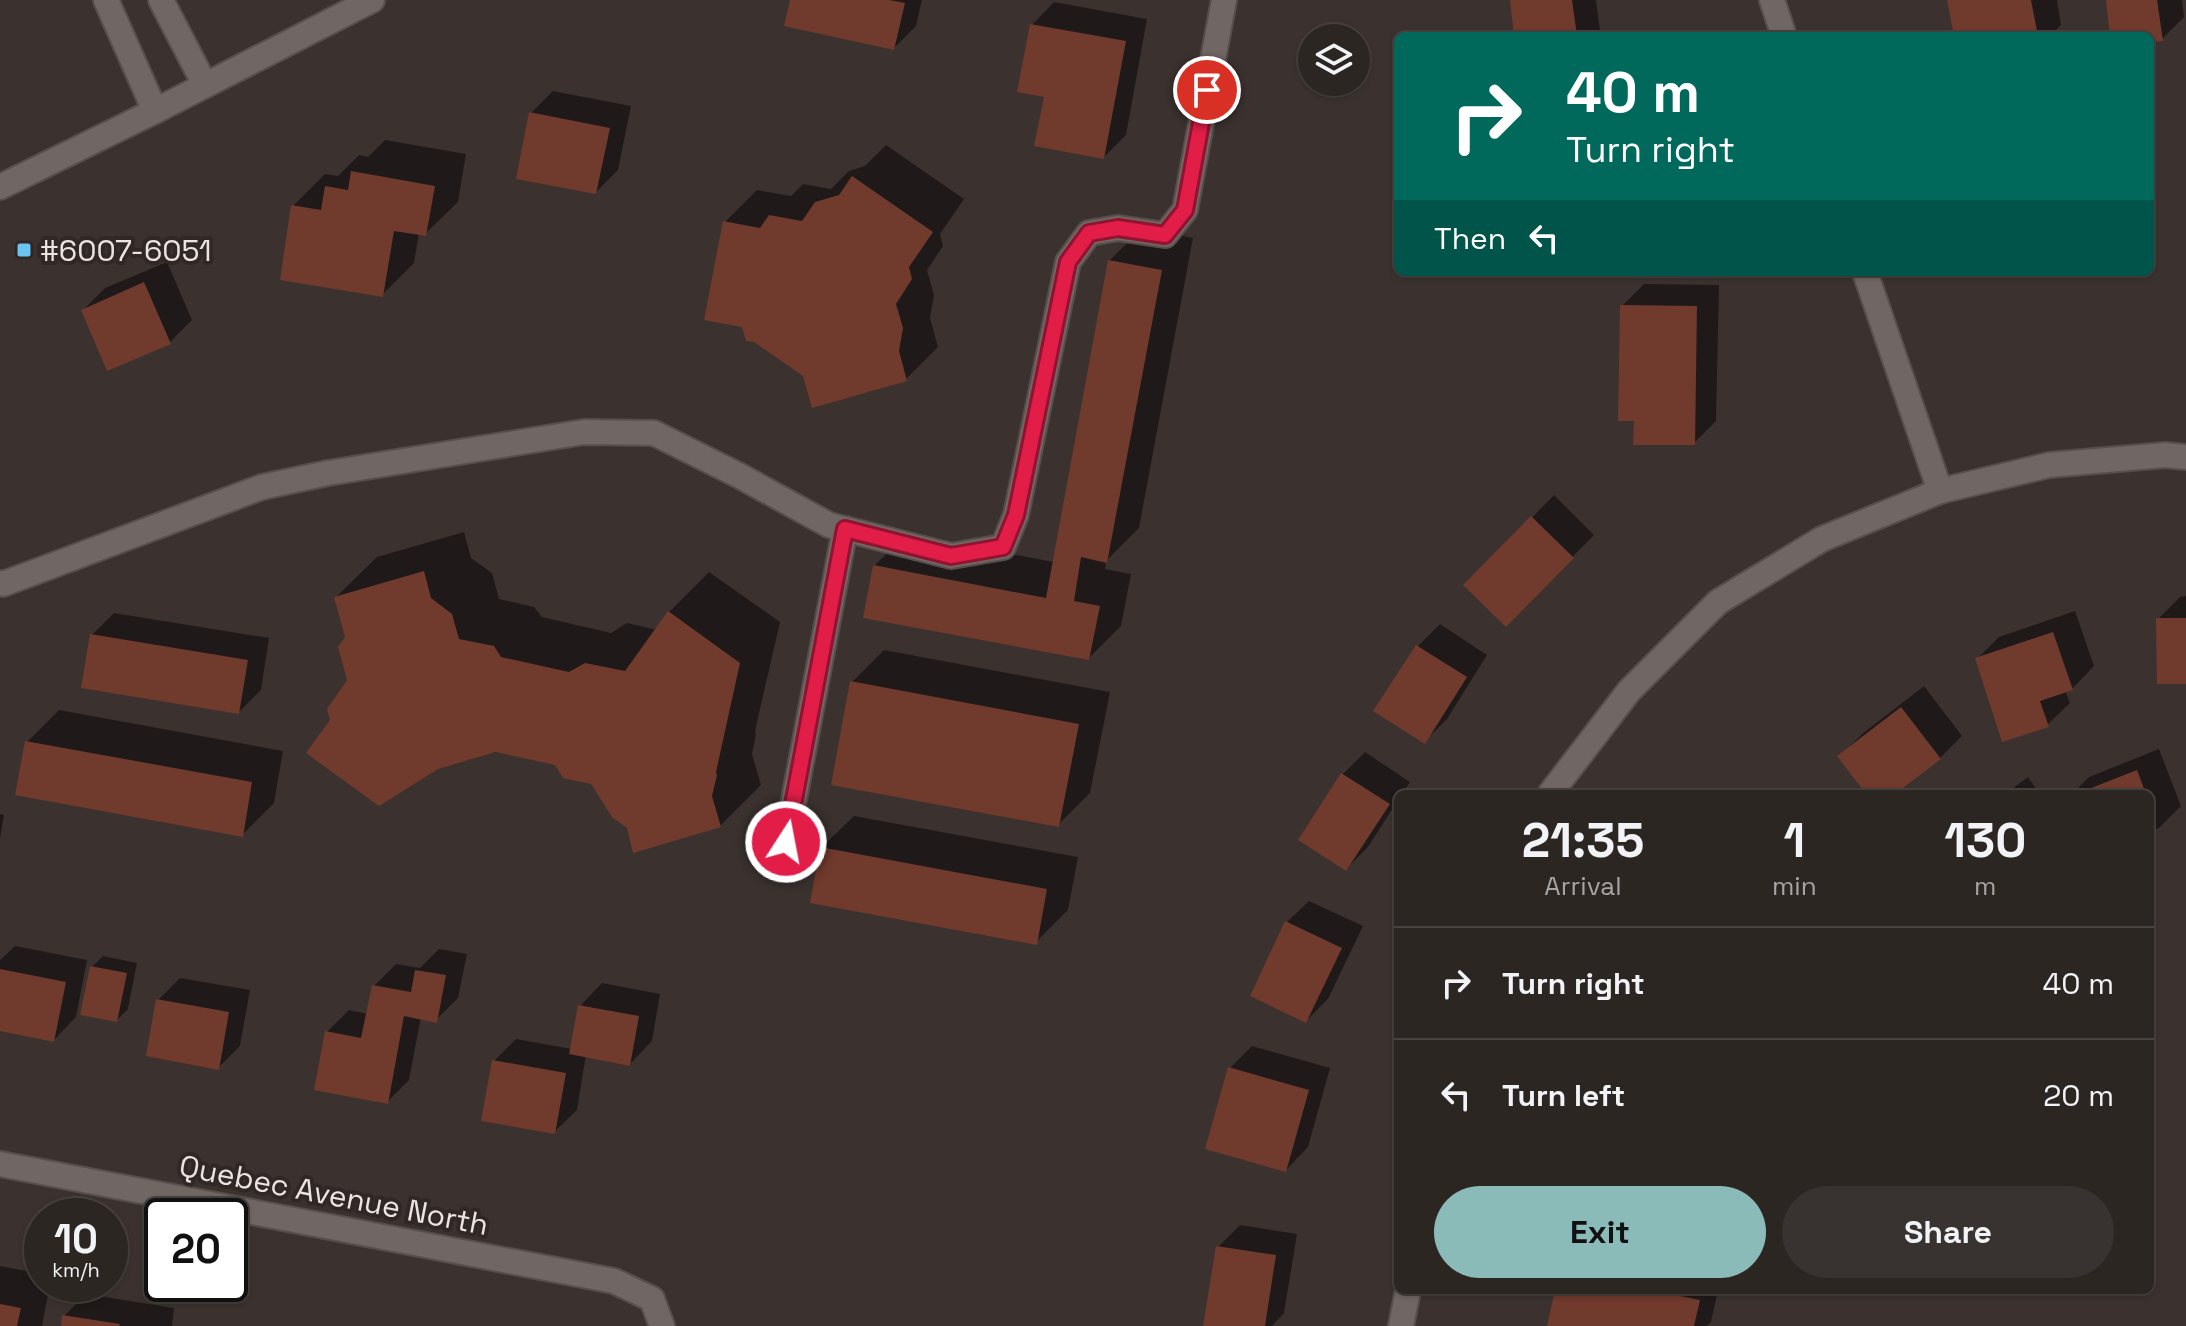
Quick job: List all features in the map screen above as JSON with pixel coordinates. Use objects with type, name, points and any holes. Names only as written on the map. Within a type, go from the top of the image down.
[{"type":"street","points":[[106,0],[155,111]]},
{"type":"street","points":[[161,0],[205,85]]},
{"type":"street","points":[[0,187],[372,0]]},
{"type":"street","points":[[0,583],[262,487],[328,473],[584,432],[654,433],[829,525],[951,556],[1003,547],[1016,515],[1068,262],[1089,233],[1118,228],[1165,235],[1185,210],[1224,0]]},
{"type":"street","points":[[1772,0],[1783,32]]},
{"type":"street","points":[[1866,276],[1940,491]]},
{"type":"street","points":[[1553,790],[1629,691],[1718,602],[1822,539],[1940,491],[2049,465],[2165,455],[2186,457]]},
{"type":"street","points":[[786,842],[845,529]]},
{"type":"street","name":"Quebec Avenue North","points":[[0,1164],[614,1281],[652,1299],[662,1326]]},
{"type":"street","points":[[1401,1326],[1407,1294]]},
{"type":"building","points":[[790,0],[889,0],[905,3],[894,50],[784,26]]},
{"type":"building","points":[[1510,0],[1572,0],[1576,32],[1514,32]]},
{"type":"building","points":[[1947,0],[2031,0],[2037,32],[1953,32]]},
{"type":"building","points":[[2106,0],[2157,0],[2163,41],[2154,42],[2154,32],[2110,32]]},
{"type":"building","points":[[1030,24],[1126,41],[1104,159],[1034,146],[1044,97],[1017,92]]},
{"type":"building","points":[[529,112],[610,128],[596,194],[516,179]]},
{"type":"building","points":[[351,171],[435,186],[426,236],[394,231],[383,297],[280,280],[291,205],[321,210],[325,186],[348,190]]},
{"type":"building","points":[[852,176],[933,232],[909,267],[912,279],[896,304],[903,328],[899,351],[907,381],[812,408],[803,376],[754,342],[746,341],[742,327],[704,320],[723,221],[760,228],[769,215],[802,221],[815,202],[839,195]]},
{"type":"building","points":[[1108,260],[1162,270],[1107,563],[1081,557],[1074,601],[1100,606],[1089,660],[863,618],[873,565],[1046,598]]},
{"type":"building","points":[[144,282],[171,344],[107,371],[81,310]]},
{"type":"building","points":[[1620,305],[1697,306],[1695,445],[1633,445],[1634,421],[1618,421]]},
{"type":"building","points":[[1531,516],[1574,558],[1506,627],[1463,585]]},
{"type":"building","points":[[424,571],[431,598],[452,614],[459,639],[494,646],[501,657],[569,672],[585,663],[625,671],[668,611],[740,663],[712,796],[721,827],[633,853],[627,828],[612,817],[591,784],[563,778],[555,765],[495,752],[438,769],[379,806],[306,753],[330,720],[327,709],[347,680],[338,647],[345,637],[334,597]]},
{"type":"building","points":[[2156,618],[2186,618],[2186,684],[2157,684]]},
{"type":"building","points":[[2053,632],[2073,690],[2040,701],[2049,727],[2002,742],[1975,658]]},
{"type":"building","points":[[90,634],[248,660],[239,714],[81,688]]},
{"type":"building","points":[[1416,645],[1467,677],[1425,744],[1373,711]]},
{"type":"building","points":[[850,681],[1079,724],[1059,827],[831,785]]},
{"type":"building","points":[[1901,707],[1941,759],[1900,790],[1863,790],[1837,756]]},
{"type":"building","points":[[25,741],[252,782],[243,837],[15,795]]},
{"type":"building","points":[[2137,770],[2144,790],[2086,790]]},
{"type":"building","points":[[1341,773],[1390,804],[1346,871],[1298,840]]},
{"type":"building","points":[[820,847],[1047,889],[1037,945],[810,903]]},
{"type":"building","points":[[1285,921],[1342,948],[1306,1023],[1250,996]]},
{"type":"building","points":[[90,966],[127,973],[117,1022],[80,1015]]},
{"type":"building","points":[[0,969],[66,982],[54,1042],[0,1031]]},
{"type":"building","points":[[415,970],[446,975],[437,1023],[404,1016],[388,1104],[314,1090],[325,1031],[361,1038],[372,985],[411,992]]},
{"type":"building","points":[[156,999],[229,1012],[219,1070],[146,1056]]},
{"type":"building","points":[[578,1005],[639,1016],[630,1066],[569,1054]]},
{"type":"building","points":[[492,1060],[566,1073],[555,1134],[481,1121]]},
{"type":"building","points":[[1228,1067],[1309,1090],[1286,1172],[1205,1149]]},
{"type":"building","points":[[1216,1246],[1276,1255],[1265,1326],[1203,1326]]},
{"type":"building","points":[[1554,1294],[1671,1294],[1700,1300],[1694,1326],[1547,1326]]},
{"type":"building","points":[[0,1304],[21,1308],[17,1326],[0,1326]]},
{"type":"building","points":[[62,1315],[120,1324],[61,1326]]},
{"type":"place","name":"#6007-6051","points":[[24,250]]},
{"type":"route","points":[[786,842],[845,529],[951,556],[1003,547],[1016,515],[1068,262],[1089,233],[1118,228],[1165,235],[1185,210],[1207,90]]}]
